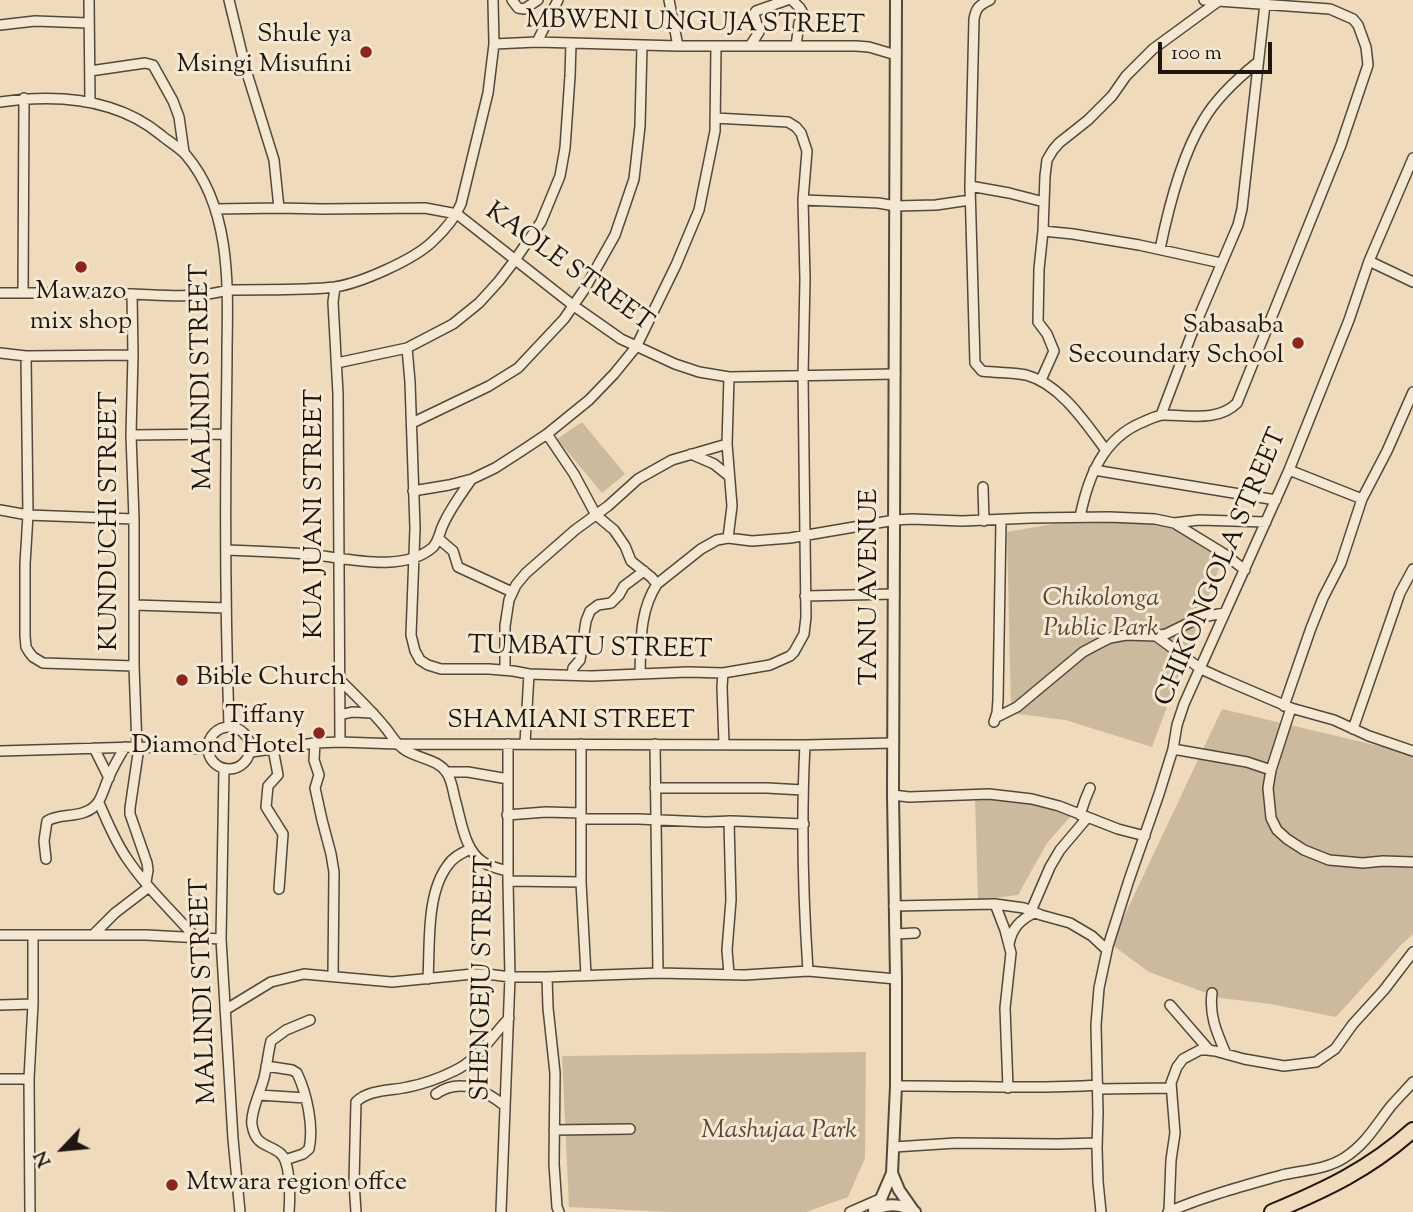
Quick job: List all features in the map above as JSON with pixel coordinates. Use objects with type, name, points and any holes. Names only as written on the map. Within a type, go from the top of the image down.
[{"type":"highway","points":[[1272,1212],[1320,1192],[1364,1168],[1387,1153],[1413,1130]]},
{"type":"street","points":[[89,0],[90,102]]},
{"type":"street","points":[[229,0],[246,70],[274,160],[279,208]]},
{"type":"street","points":[[0,293],[174,296],[214,294],[228,290],[335,286],[364,279],[420,251],[431,243],[457,214],[461,204],[488,93],[494,44],[493,0]]},
{"type":"street","points":[[512,0],[518,8],[524,9],[538,0]]},
{"type":"street","points":[[537,42],[558,0]]},
{"type":"street","points":[[669,0],[678,46]]},
{"type":"street","points":[[750,46],[758,32],[754,13],[789,0],[800,8],[804,15],[799,23],[796,46]]},
{"type":"street","name":"TANU AVENUE","points":[[877,1206],[892,1173],[896,1086],[893,743],[896,0]]},
{"type":"street","points":[[990,0],[979,5],[974,19],[970,200],[975,363],[982,371],[1025,375],[1052,387],[1082,418],[1105,449]]},
{"type":"street","points":[[1080,517],[1094,470],[1105,449],[1122,434],[1137,424],[1161,415],[1178,417],[1225,413],[1237,403],[1341,145],[1368,65],[1366,47],[1358,24],[1329,5],[1204,0]]},
{"type":"street","points":[[1041,380],[1054,351],[1038,322],[1047,160],[1059,143],[1112,96],[1126,76],[1153,49],[1220,0]]},
{"type":"street","points":[[1161,415],[1238,225],[1265,4]]},
{"type":"street","points":[[0,25],[35,21],[88,23]]},
{"type":"street","name":"MBWENI UNGUJA STREET","points":[[494,44],[537,42],[869,47],[896,55]]},
{"type":"street","points":[[337,363],[407,348],[453,324],[471,310],[515,260],[541,222],[561,176],[568,115],[571,44]]},
{"type":"street","points":[[412,423],[512,372],[533,354],[574,306],[615,234],[634,179],[640,126],[642,45]]},
{"type":"street","points":[[413,491],[472,479],[495,468],[547,434],[601,388],[636,347],[695,223],[713,143],[716,46]]},
{"type":"street","points":[[1160,249],[1182,167],[1202,122],[1242,75],[1258,62]]},
{"type":"street","points":[[90,71],[145,63],[153,65],[179,117],[184,152]]},
{"type":"street","points":[[23,293],[24,98]]},
{"type":"street","name":"MALINDI STREET","points":[[0,102],[24,98],[59,99],[90,102],[129,114],[148,124],[184,152],[207,187],[222,236],[228,290],[226,608],[229,726]]},
{"type":"street","name":"TUMBATU STREET","points":[[407,348],[415,528],[411,635],[420,660],[441,669],[610,676],[697,671],[723,673],[769,665],[785,659],[794,652],[804,634],[806,617],[803,200],[807,151],[805,140],[796,127],[788,122],[715,118]]},
{"type":"street","name":"CHIKONGOLA STREET","points":[[1101,1212],[1097,1143],[1097,1007],[1098,988],[1107,950],[1173,749],[1184,704],[1289,470],[1349,320],[1369,261],[1413,158]]},
{"type":"street","points":[[970,186],[1044,202]]},
{"type":"street","points":[[803,200],[896,206],[936,205],[970,200]]},
{"type":"street","name":"KAOLE STREET","points":[[215,209],[425,208],[457,214],[574,306],[621,339],[688,369],[729,377],[895,374]]},
{"type":"street","points":[[1043,231],[1073,233],[1221,263]]},
{"type":"street","points":[[1369,261],[1413,282]]},
{"type":"street","name":"KUA JUANI STREET","points":[[335,286],[333,302],[338,394],[340,742]]},
{"type":"street","name":"KUNDUCHI STREET","points":[[132,294],[134,666],[138,747],[130,814],[147,863],[148,884]]},
{"type":"street","points":[[0,353],[26,356],[132,355]]},
{"type":"street","points":[[26,356],[26,647],[33,657],[43,663],[134,666]]},
{"type":"street","points":[[728,538],[732,506],[727,444],[729,377]]},
{"type":"street","points":[[1413,392],[1387,452],[1362,499],[1341,563],[1313,621],[1268,788],[1271,818],[1277,830],[1318,857],[1363,863],[1413,862]]},
{"type":"street","points":[[131,435],[226,434]]},
{"type":"street","points":[[547,434],[574,474],[596,515],[614,530],[631,561],[657,584]]},
{"type":"street","points":[[506,670],[507,610],[512,592],[526,573],[638,479],[665,463],[727,444]]},
{"type":"street","points":[[691,454],[704,459],[729,476]]},
{"type":"street","points":[[1094,470],[1276,500]]},
{"type":"street","points":[[1289,470],[1362,499]]},
{"type":"street","points":[[227,550],[283,552],[368,562],[414,559],[434,547],[446,518],[472,479]]},
{"type":"street","points":[[983,487],[984,521]]},
{"type":"street","points":[[0,510],[28,515],[134,519]]},
{"type":"street","points":[[640,674],[642,622],[649,596],[657,584],[717,540],[728,538],[761,541],[806,536],[895,520],[984,521],[1080,517],[1155,519],[1174,523],[1199,520],[1266,522]]},
{"type":"street","points":[[1001,520],[998,700],[995,720],[1017,708],[1083,652],[1110,638],[1166,634],[1201,617],[1225,613]]},
{"type":"street","points":[[1174,523],[1245,570]]},
{"type":"street","points":[[439,539],[453,551],[458,567],[512,592]]},
{"type":"street","points":[[1353,729],[1401,593],[1413,569]]},
{"type":"street","points":[[572,675],[573,668],[580,660],[590,611],[598,605],[611,603],[624,586],[644,571]]},
{"type":"street","points":[[805,596],[894,594]]},
{"type":"street","points":[[135,605],[226,608]]},
{"type":"street","points":[[1156,636],[1201,669],[1288,707],[1334,720],[1369,737],[1413,751]]},
{"type":"street","points":[[723,673],[724,744]]},
{"type":"street","points":[[525,743],[529,674]]},
{"type":"street","points":[[339,679],[406,751],[440,766],[446,772],[464,834],[476,857],[508,876],[581,882]]},
{"type":"street","points":[[340,715],[352,712],[373,713]]},
{"type":"street","points":[[229,726],[241,729],[249,739],[251,752],[245,762],[236,769],[224,769],[210,758],[207,749],[209,738],[217,729],[229,726]]},
{"type":"street","name":"SHAMIANI STREET","points":[[251,752],[340,742],[806,745],[893,743]]},
{"type":"street","points":[[315,743],[314,760],[319,775],[316,788],[334,872],[333,975]]},
{"type":"street","name":"SHENGEJU STREET","points":[[500,1212],[510,977],[508,744]]},
{"type":"street","points":[[581,744],[581,882],[586,975]]},
{"type":"street","points":[[655,744],[658,973]]},
{"type":"street","points":[[806,745],[803,790],[808,971]]},
{"type":"street","points":[[0,751],[125,747],[207,749]]},
{"type":"street","points":[[46,859],[44,841],[47,821],[84,813],[99,803],[125,747]]},
{"type":"street","points":[[94,748],[109,778]]},
{"type":"street","points":[[274,749],[278,775],[268,786],[266,807],[283,834],[279,889]]},
{"type":"street","points":[[1173,749],[1247,762],[1271,770]]},
{"type":"street","name":"MALINDI STREET","points":[[224,769],[220,939],[240,1212]]},
{"type":"street","points":[[446,772],[468,772],[508,779]]},
{"type":"street","points":[[655,788],[803,790]]},
{"type":"street","points":[[1009,946],[1014,928],[1033,912],[1050,867],[1084,817],[1085,800],[1090,788]]},
{"type":"street","points":[[893,796],[1005,795],[1032,799],[1145,836]]},
{"type":"street","points":[[99,803],[127,859],[195,937]]},
{"type":"street","points":[[507,815],[546,812],[657,821],[804,824]]},
{"type":"street","points":[[729,821],[729,974]]},
{"type":"street","points":[[428,979],[435,892],[448,865],[470,849]]},
{"type":"street","points":[[93,934],[148,884]]},
{"type":"street","points":[[894,906],[995,905],[1024,908],[1070,923],[1092,936],[1107,950]]},
{"type":"street","points":[[995,905],[1011,953],[1005,1008],[1008,1088]]},
{"type":"street","points":[[895,934],[915,933]]},
{"type":"street","points":[[0,935],[93,934],[220,939]]},
{"type":"street","points":[[30,1212],[29,1079],[33,935]]},
{"type":"street","points":[[1413,952],[1335,1049],[1316,1062],[1284,1066],[1209,1050],[1200,1050],[1182,1059],[1171,1088],[1175,1133],[1168,1212],[1211,1195],[1285,1174],[1331,1165],[1346,1157],[1373,1133],[1390,1107],[1413,1082]]},
{"type":"street","points":[[225,1010],[271,982],[304,974],[392,982],[473,974],[547,977],[808,971],[897,979]]},
{"type":"street","points":[[547,977],[555,1073],[555,1185],[559,1212]]},
{"type":"street","points":[[1212,993],[1212,1018],[1226,1054]]},
{"type":"street","points":[[0,1005],[33,1004]]},
{"type":"street","points":[[1170,1005],[1209,1050]]},
{"type":"street","points":[[356,1212],[356,1102],[365,1095],[410,1087],[463,1067],[509,1018]]},
{"type":"street","points":[[289,1212],[289,1183],[285,1160],[279,1153],[261,1143],[251,1122],[271,1041],[310,1020]]},
{"type":"street","points":[[266,1066],[297,1073],[306,1098],[309,1149],[285,1160]]},
{"type":"street","points":[[0,1079],[29,1079]]},
{"type":"street","points":[[896,1086],[1171,1088]]},
{"type":"street","points":[[436,1094],[450,1087],[473,1087],[505,1106]]},
{"type":"street","points":[[259,1096],[306,1098]]},
{"type":"street","points":[[554,1130],[630,1129]]},
{"type":"street","points":[[894,1147],[956,1143],[1097,1143]]},
{"type":"street","points":[[892,1173],[899,1190],[914,1211]]},
{"type":"street","points":[[850,1212],[889,1205],[902,1205],[914,1211]]},
{"type":"street","points":[[1180,1207],[1196,1212]]},
{"type":"green space","points":[[582,422],[625,474],[602,493],[557,439]]},
{"type":"green space","name":"Chikolonga Public Park","points":[[1163,522],[1222,560],[1152,747],[1065,720],[1011,713],[1007,532],[1053,524]]},
{"type":"green space","points":[[1222,709],[1413,754],[1413,934],[1336,1017],[1271,1004],[1220,998],[1149,972],[1111,944]]},
{"type":"green space","points":[[975,798],[1011,798],[1071,816],[1047,843],[1018,895],[978,900]]},
{"type":"green space","name":"Mashujaa Park","points":[[866,1052],[865,1158],[848,1197],[806,1212],[668,1212],[569,1207],[562,1056]]},
{"type":"place","name":"Shule ya Msingi Misufini","points":[[366,52]]},
{"type":"place","name":"Mawazo mix shop","points":[[81,267]]},
{"type":"place","name":"Sabasaba Secoundary School","points":[[1298,343]]},
{"type":"place","name":"Bible Church","points":[[182,680]]},
{"type":"place","name":"Tiffany Diamond Hotel","points":[[319,733]]},
{"type":"place","name":"Mtwara region offce","points":[[172,1185]]}]
